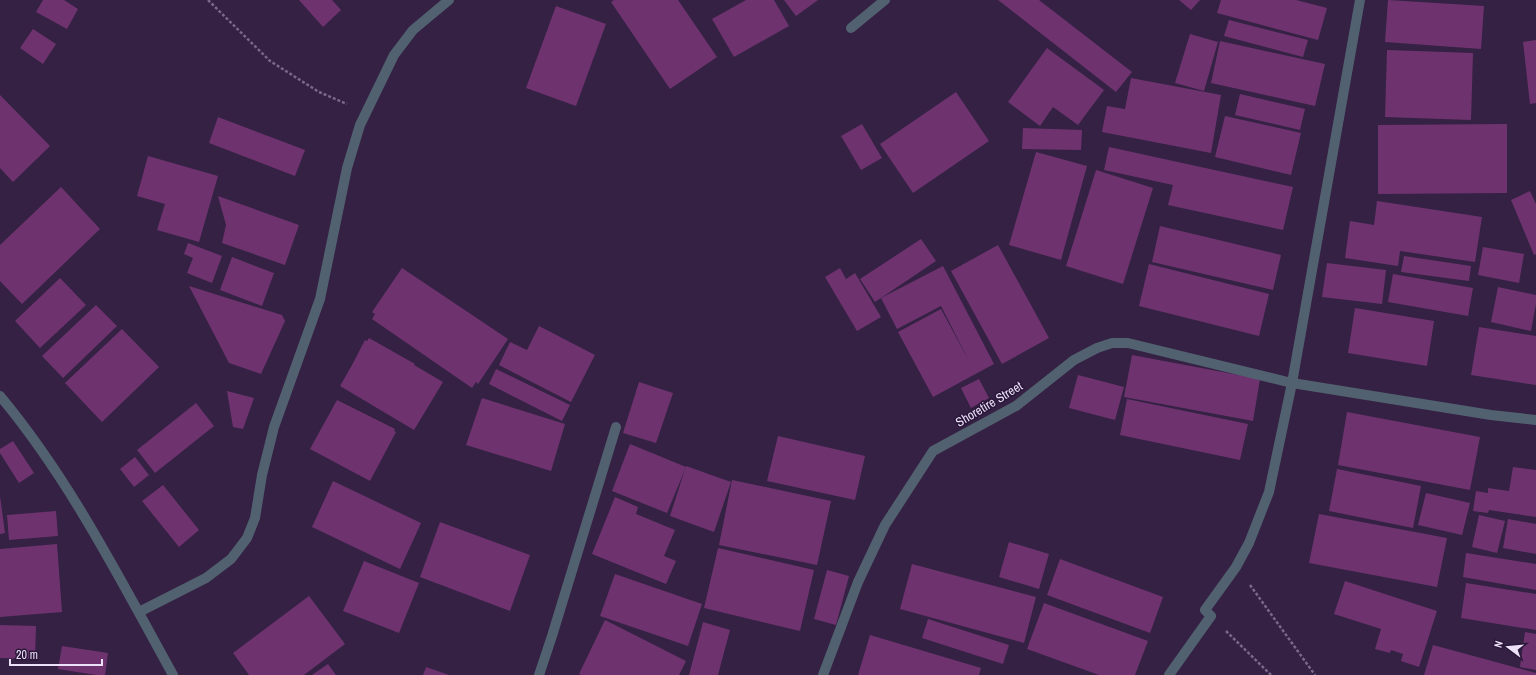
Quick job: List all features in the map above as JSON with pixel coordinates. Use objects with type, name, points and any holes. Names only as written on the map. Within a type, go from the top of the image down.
[{"type":"street","points":[[139,612],[206,578],[231,559],[247,538],[254,518],[262,475],[274,427],[320,299],[347,168],[360,125],[394,55],[413,30],[448,0]]},
{"type":"street","points":[[851,28],[885,0]]},
{"type":"street","points":[[1169,675],[1250,543],[1269,492],[1292,382],[1360,0]]},
{"type":"street","name":"Shoretire Street","points":[[823,675],[858,582],[885,525],[933,451],[1016,406],[1074,360],[1097,348],[1112,343],[1128,343],[1292,382],[1492,415],[1536,420]]},
{"type":"street","points":[[0,396],[22,422],[80,508],[173,675]]},
{"type":"street","points":[[539,675],[616,427]]},
{"type":"path","points":[[208,0],[270,61],[319,92],[365,112]]},
{"type":"path","points":[[1236,567],[1315,675]]},
{"type":"path","points":[[1208,613],[1271,675]]},
{"type":"building","points":[[43,0],[64,0],[78,9],[67,29],[36,12]]},
{"type":"building","points":[[299,0],[332,0],[341,10],[323,27]]},
{"type":"building","points":[[614,0],[678,0],[717,57],[670,89],[611,2]]},
{"type":"building","points":[[746,0],[774,0],[789,26],[734,57],[712,19]]},
{"type":"building","points":[[784,0],[818,0],[796,16]]},
{"type":"building","points":[[998,0],[1039,0],[1132,72],[1116,92]]},
{"type":"building","points":[[1179,0],[1200,0],[1191,10]]},
{"type":"building","points":[[1221,0],[1296,0],[1327,8],[1318,40],[1217,13]]},
{"type":"building","points":[[1388,0],[1484,6],[1481,49],[1385,42]]},
{"type":"building","points":[[556,6],[606,24],[576,106],[526,88]]},
{"type":"building","points":[[1229,20],[1308,40],[1303,57],[1224,36]]},
{"type":"building","points":[[33,29],[56,44],[43,64],[20,48]]},
{"type":"building","points":[[1190,34],[1218,42],[1204,91],[1175,83]]},
{"type":"building","points":[[1536,40],[1536,103],[1530,104],[1523,42]]},
{"type":"building","points":[[1220,41],[1325,64],[1315,106],[1211,83]]},
{"type":"building","points":[[1047,48],[1104,90],[1078,125],[1053,107],[1040,126],[1008,102]]},
{"type":"building","points":[[1387,50],[1473,53],[1471,120],[1385,117]]},
{"type":"building","points":[[1131,78],[1221,95],[1211,153],[1102,132],[1107,106],[1125,109]]},
{"type":"building","points":[[956,92],[989,141],[913,193],[880,144]]},
{"type":"building","points":[[1240,94],[1305,109],[1300,130],[1235,115]]},
{"type":"building","points":[[0,95],[50,146],[13,182],[0,168]]},
{"type":"building","points":[[1225,116],[1301,133],[1291,175],[1215,157]]},
{"type":"building","points":[[218,117],[305,150],[295,176],[209,143]]},
{"type":"building","points":[[862,124],[882,158],[861,170],[841,136]]},
{"type":"building","points":[[1507,124],[1507,193],[1378,194],[1378,125]]},
{"type":"building","points":[[1023,128],[1082,130],[1081,150],[1022,149]]},
{"type":"building","points":[[1109,147],[1293,187],[1283,230],[1168,205],[1173,185],[1104,170]]},
{"type":"building","points":[[1036,152],[1087,166],[1061,260],[1009,245]]},
{"type":"building","points":[[148,156],[218,176],[199,242],[157,230],[165,204],[137,196]]},
{"type":"building","points":[[1096,170],[1153,188],[1123,284],[1066,266]]},
{"type":"building","points":[[61,187],[100,229],[22,304],[0,281],[0,245]]},
{"type":"building","points":[[1530,191],[1536,204],[1536,254],[1534,255],[1511,200]]},
{"type":"building","points":[[218,196],[299,225],[285,265],[222,243],[226,225]]},
{"type":"building","points":[[1377,201],[1482,217],[1475,262],[1400,251],[1398,266],[1345,258],[1350,221],[1374,225]]},
{"type":"building","points":[[1160,226],[1281,255],[1273,290],[1152,262]]},
{"type":"building","points":[[921,239],[936,261],[875,302],[860,279]]},
{"type":"building","points":[[188,243],[222,256],[212,283],[187,273],[193,258],[184,254]]},
{"type":"building","points":[[998,245],[1049,338],[1002,364],[951,271]]},
{"type":"building","points":[[1483,247],[1524,254],[1519,283],[1478,275]]},
{"type":"building","points":[[1404,256],[1471,266],[1469,281],[1401,272]]},
{"type":"building","points":[[232,257],[274,273],[262,306],[220,290]]},
{"type":"building","points":[[1327,263],[1386,270],[1382,304],[1322,297]]},
{"type":"building","points":[[1149,264],[1269,294],[1259,336],[1139,306]]},
{"type":"building","points":[[943,266],[994,364],[933,397],[898,332],[941,309],[970,363],[941,306],[897,329],[881,298]]},
{"type":"building","points":[[402,268],[508,339],[478,384],[476,382],[472,388],[372,319],[375,314],[372,312]]},
{"type":"building","points":[[840,268],[846,279],[855,273],[881,317],[857,331],[825,277]]},
{"type":"building","points":[[1393,274],[1473,288],[1468,316],[1388,302]]},
{"type":"building","points":[[60,278],[86,305],[40,348],[15,321]]},
{"type":"building","points":[[189,286],[282,315],[285,321],[261,374],[229,363]]},
{"type":"building","points":[[1498,287],[1536,295],[1536,304],[1531,331],[1491,322]]},
{"type":"building","points":[[96,305],[117,326],[63,378],[42,356]]},
{"type":"building","points":[[1355,308],[1434,321],[1427,366],[1348,353]]},
{"type":"building","points":[[539,326],[595,355],[571,402],[499,365],[510,342],[527,350]]},
{"type":"building","points":[[1479,327],[1536,336],[1536,385],[1471,375]]},
{"type":"building","points":[[122,329],[159,367],[102,422],[65,383]]},
{"type":"building","points":[[369,338],[443,382],[414,430],[340,386],[365,340],[367,341]]},
{"type":"building","points":[[1132,355],[1260,379],[1253,421],[1124,397]]},
{"type":"building","points":[[496,369],[570,405],[562,421],[489,384]]},
{"type":"building","points":[[1078,375],[1124,387],[1115,420],[1069,408]]},
{"type":"building","points":[[979,379],[989,398],[971,408],[961,388]]},
{"type":"building","points":[[639,382],[673,393],[656,443],[623,433]]},
{"type":"building","points":[[227,391],[254,398],[243,429],[233,427]]},
{"type":"building","points":[[482,398],[565,424],[551,471],[466,445]]},
{"type":"building","points":[[1127,399],[1248,424],[1240,460],[1120,435]]},
{"type":"building","points":[[337,400],[395,429],[394,431],[396,432],[370,481],[310,449]]},
{"type":"building","points":[[196,403],[214,426],[155,473],[137,450]]},
{"type":"building","points":[[1347,412],[1480,437],[1470,490],[1338,465]]},
{"type":"building","points":[[778,436],[865,456],[855,500],[767,481]]},
{"type":"building","points":[[13,441],[34,473],[19,483],[0,453],[0,449]]},
{"type":"building","points":[[630,444],[686,467],[667,513],[612,491]]},
{"type":"building","points":[[135,457],[149,475],[134,487],[120,469]]},
{"type":"building","points":[[686,466],[731,482],[714,532],[670,516]]},
{"type":"building","points":[[1513,467],[1536,470],[1536,517],[1489,510],[1488,513],[1473,511],[1476,491],[1488,493],[1488,488],[1509,491]]},
{"type":"building","points":[[1337,469],[1421,486],[1413,528],[1329,511]]},
{"type":"building","points":[[732,480],[831,501],[817,565],[719,545]]},
{"type":"building","points":[[333,481],[421,523],[400,569],[312,527]]},
{"type":"building","points":[[163,485],[199,530],[179,547],[142,501]]},
{"type":"building","points":[[1426,493],[1470,503],[1462,535],[1418,525]]},
{"type":"building","points":[[0,496],[5,533],[0,534]]},
{"type":"building","points":[[615,497],[638,507],[636,514],[675,530],[664,556],[676,561],[666,584],[592,554]]},
{"type":"building","points":[[56,511],[58,536],[9,540],[7,515]]},
{"type":"building","points":[[1319,514],[1447,538],[1437,587],[1309,563]]},
{"type":"building","points":[[1479,515],[1505,521],[1497,553],[1472,547]]},
{"type":"building","points":[[1508,519],[1536,524],[1536,554],[1503,548]]},
{"type":"building","points":[[440,522],[530,555],[510,611],[420,577]]},
{"type":"building","points":[[1009,542],[1049,554],[1039,589],[999,577]]},
{"type":"building","points":[[57,544],[62,612],[0,617],[0,549]]},
{"type":"building","points":[[718,548],[814,570],[800,631],[704,608]]},
{"type":"building","points":[[1466,553],[1536,564],[1536,590],[1463,577]]},
{"type":"building","points":[[1060,559],[1163,597],[1150,633],[1047,595]]},
{"type":"building","points":[[364,561],[419,583],[399,633],[343,611]]},
{"type":"building","points":[[912,564],[1036,597],[1024,643],[900,609]]},
{"type":"building","points":[[827,570],[849,576],[836,625],[814,619]]},
{"type":"building","points":[[615,574],[702,604],[688,646],[600,616]]},
{"type":"building","points":[[1345,581],[1437,611],[1419,667],[1401,661],[1403,654],[1391,650],[1390,653],[1375,649],[1381,629],[1334,614]]},
{"type":"building","points":[[1466,583],[1536,594],[1536,630],[1461,618]]},
{"type":"building","points":[[309,596],[345,644],[304,675],[249,675],[233,653]]},
{"type":"building","points":[[1044,603],[1148,641],[1135,675],[1099,675],[1027,649]]},
{"type":"building","points":[[928,619],[1009,645],[1003,664],[922,638]]},
{"type":"building","points":[[605,620],[686,661],[679,675],[579,674]]},
{"type":"building","points":[[703,622],[730,630],[718,675],[689,675]]},
{"type":"building","points":[[0,625],[36,626],[35,659],[0,658]]},
{"type":"building","points":[[1525,632],[1536,634],[1536,670],[1520,667]]},
{"type":"building","points":[[870,635],[981,668],[979,675],[858,675]]},
{"type":"building","points":[[1433,645],[1536,673],[1536,675],[1424,675]]},
{"type":"building","points":[[62,646],[108,653],[105,675],[58,669]]},
{"type":"building","points":[[328,664],[336,675],[312,675]]},
{"type":"building","points":[[426,667],[449,675],[423,675]]}]
